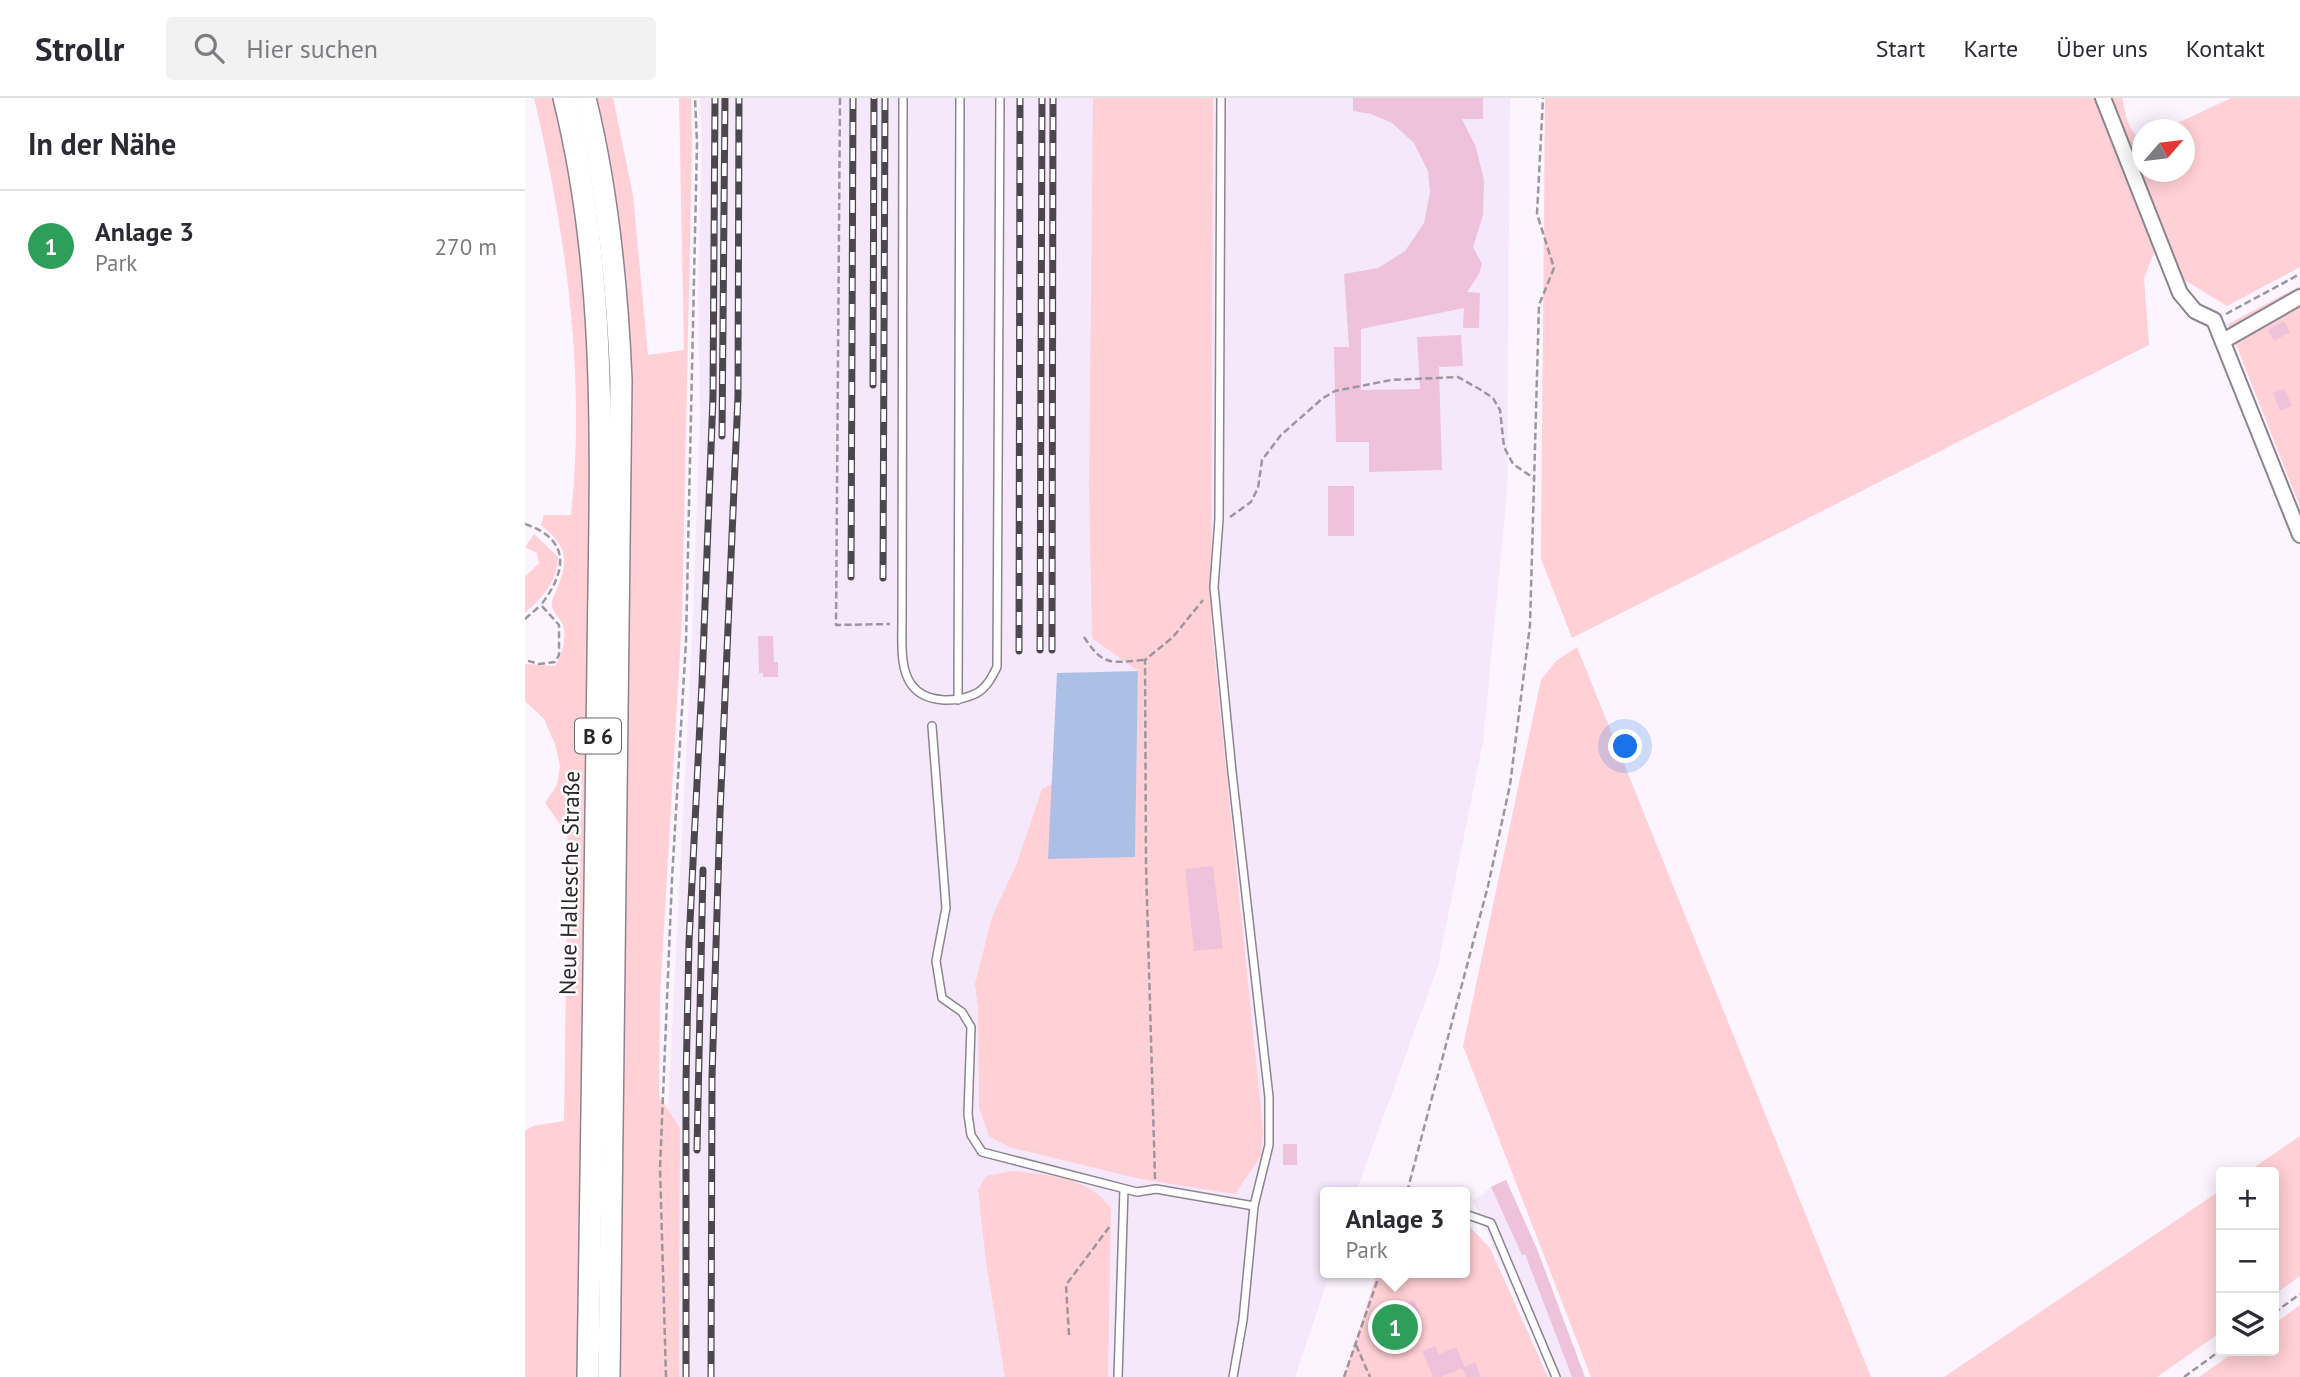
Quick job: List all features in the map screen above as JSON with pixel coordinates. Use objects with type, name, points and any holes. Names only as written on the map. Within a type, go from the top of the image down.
[{"type":"main road","name":"Neue Hallesche Straße","points":[[563,98],[573,136],[590,239],[600,367],[598,732],[588,1377]]},
{"type":"main road","name":"Neue Hallesche Straße","points":[[585,98],[602,172],[612,245],[621,380],[609,1377]]},
{"type":"street","points":[[2103,98],[2180,293],[2195,311],[2214,320],[2300,535]]},
{"type":"street","points":[[2223,341],[2300,297]]},
{"type":"lane","points":[[903,98],[904,669],[911,684],[922,695],[958,700],[979,692],[991,680],[997,667],[1000,98]]},
{"type":"lane","points":[[958,700],[960,98]]},
{"type":"lane","points":[[1221,98],[1219,519],[1214,587],[1269,1097],[1269,1145],[1254,1206],[1243,1320],[1233,1377]]},
{"type":"lane","points":[[932,726],[946,908],[936,961],[937,971],[943,998],[962,1012],[971,1027],[968,1114],[975,1144],[982,1152],[1137,1192],[1156,1189],[1254,1206]]},
{"type":"lane","points":[[1118,1377],[1124,1189]]},
{"type":"lane","points":[[1470,1216],[1491,1223],[1556,1377]]},
{"type":"path","points":[[666,1377],[660,1168],[686,628],[697,143],[695,98]]},
{"type":"path","points":[[840,98],[836,625],[902,624]]},
{"type":"path","points":[[1407,1187],[1488,886],[1510,785],[1530,625],[1539,305],[1554,268],[1537,214],[1543,98]]},
{"type":"path","points":[[2214,320],[2300,274]]},
{"type":"path","points":[[1219,519],[1238,514],[1251,502],[1258,488],[1262,460],[1281,435],[1323,398],[1335,391],[1391,380],[1458,377],[1482,390],[1493,398],[1500,410],[1504,447],[1513,464],[1535,479]]},
{"type":"path","points":[[525,524],[550,537],[561,554],[561,570],[554,588],[541,605],[525,619]]},
{"type":"path","points":[[1084,637],[1094,654],[1107,662],[1145,660],[1173,637],[1214,587]]},
{"type":"path","points":[[525,660],[549,664],[555,662],[559,655],[559,625],[541,605]]},
{"type":"path","points":[[1145,660],[1146,865],[1156,1189]]},
{"type":"path","points":[[1069,1335],[1066,1285],[1123,1209]]},
{"type":"path","points":[[1344,1377],[1378,1278]]},
{"type":"path","points":[[2279,1309],[2300,1294]]},
{"type":"path","points":[[1355,1344],[1370,1377]]},
{"type":"path","points":[[2184,1377],[2216,1354]]},
{"type":"shaded area","points":[[534,98],[554,98],[569,173],[580,249],[590,401],[591,554],[580,1377],[525,1377],[525,1131],[533,1126],[564,1121],[568,850],[567,834],[545,803],[557,785],[560,766],[555,744],[544,719],[525,701],[525,664],[555,666],[563,646],[563,625],[552,604],[563,570],[563,554],[556,540],[541,525],[544,515],[571,515],[576,410],[564,253]]},
{"type":"shaded area","points":[[596,98],[613,98],[633,195],[648,355],[684,350],[679,98],[691,98],[682,619],[660,997],[659,1096],[680,1128],[679,1377],[620,1377],[627,766],[620,238]]},
{"type":"shaded area","points":[[700,98],[1510,98],[1507,493],[1483,742],[1438,966],[1358,1187],[1320,1187],[1320,1278],[1328,1278],[1295,1377],[679,1377],[680,1128],[668,1110],[693,616],[700,415],[698,295],[702,143]]},
{"type":"shaded area","points":[[1093,98],[1213,98],[1211,622],[1263,1130],[1261,1156],[1235,1194],[1140,1179],[1009,1147],[989,1136],[979,1108],[978,1008],[975,984],[992,917],[1017,863],[1042,789],[1052,784],[1049,859],[1135,856],[1138,671],[1092,638],[1089,488]]},
{"type":"shaded area","points":[[1545,98],[2096,98],[2118,149],[2154,252],[2144,279],[2149,345],[1572,638],[1541,559]]},
{"type":"shaded area","points":[[2111,98],[2122,98],[2132,130],[2132,151]]},
{"type":"shaded area","points":[[2231,98],[2300,98],[2300,267],[2227,306],[2183,279],[2144,182],[2195,182],[2195,119],[2186,119]]},
{"type":"shaded area","points":[[2300,286],[2300,507],[2228,324]]},
{"type":"shaded area","points":[[534,534],[558,557],[557,566],[548,588],[525,613],[525,577],[539,563],[537,553],[525,547]]},
{"type":"shaded area","points":[[1577,647],[1871,1377],[1591,1377],[1463,1046],[1541,680],[1556,661]]},
{"type":"shaded area","points":[[2300,1136],[2300,1276],[2279,1291],[2279,1167],[2254,1167]]},
{"type":"shaded area","points":[[1013,1171],[1054,1176],[1080,1184],[1102,1198],[1111,1209],[1108,1377],[1005,1377],[986,1262],[978,1190],[986,1176]]},
{"type":"shaded area","points":[[1506,1180],[1537,1249],[1584,1375],[1579,1377],[1551,1377],[1473,1200]]},
{"type":"shaded area","points":[[2216,1193],[2216,1336],[2157,1377],[1944,1377]]},
{"type":"shaded area","points":[[1470,1227],[1490,1248],[1548,1377],[1344,1377],[1375,1278],[1470,1278]]},
{"type":"shaded area","points":[[2300,1305],[2300,1377],[2199,1377],[2229,1356],[2279,1356],[2279,1320]]},
{"type":"water","points":[[1138,671],[1135,857],[1048,859],[1057,673]]},
{"type":"building","points":[[1353,98],[1483,98],[1483,119],[1462,119],[1476,147],[1484,180],[1483,215],[1473,247],[1482,264],[1467,292],[1480,293],[1479,328],[1463,328],[1464,308],[1361,329],[1361,390],[1420,389],[1417,337],[1461,335],[1463,366],[1439,367],[1442,470],[1369,472],[1369,442],[1336,442],[1334,347],[1349,347],[1344,274],[1378,268],[1405,251],[1424,223],[1430,192],[1428,171],[1414,143],[1392,123],[1371,114],[1353,111]]},
{"type":"building","points":[[2284,321],[2290,332],[2274,341],[2268,330]]},
{"type":"building","points":[[2285,389],[2292,406],[2280,411],[2273,393]]},
{"type":"building","points":[[1328,486],[1354,486],[1354,536],[1328,536]]},
{"type":"building","points":[[758,636],[773,636],[774,662],[778,662],[778,677],[763,677],[763,673],[759,673]]},
{"type":"building","points":[[1213,866],[1223,948],[1194,951],[1185,869]]},
{"type":"building","points":[[1283,1144],[1297,1144],[1297,1165],[1283,1165]]},
{"type":"building","points":[[1506,1180],[1537,1249],[1585,1377],[1572,1377],[1525,1254],[1522,1255],[1491,1187]]},
{"type":"building","points":[[1414,1300],[1420,1314],[1407,1319],[1401,1306]]},
{"type":"building","points":[[1435,1346],[1439,1354],[1456,1347],[1465,1367],[1441,1377],[1433,1377],[1422,1351]]},
{"type":"building","points":[[1475,1362],[1481,1377],[1466,1377],[1462,1368]]},
{"type":"railway","points":[[686,1377],[689,942],[713,397],[715,98]]},
{"type":"railway","points":[[722,436],[725,98]]},
{"type":"railway","points":[[711,1377],[712,1078],[720,813],[738,396],[739,98]]},
{"type":"railway","points":[[851,577],[853,98]]},
{"type":"railway","points":[[873,385],[874,98]]},
{"type":"railway","points":[[883,578],[885,98]]},
{"type":"railway","points":[[1019,651],[1020,98]]},
{"type":"railway","points":[[1040,650],[1042,98]]},
{"type":"railway","points":[[1052,650],[1053,98]]},
{"type":"railway","points":[[697,1150],[703,870]]},
{"type":"place","name":"Anlage 3","points":[[1395,1327]]}]
